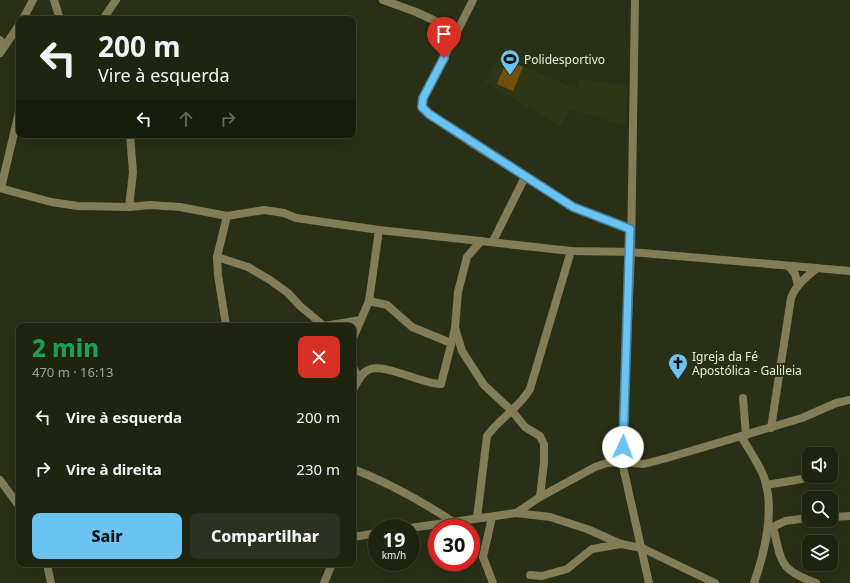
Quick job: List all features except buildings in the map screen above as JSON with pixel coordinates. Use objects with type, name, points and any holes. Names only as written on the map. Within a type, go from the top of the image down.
[{"type":"street","points":[[25,16],[33,0]]},
{"type":"street","points":[[54,0],[59,16]]},
{"type":"street","points":[[105,16],[116,0]]},
{"type":"street","points":[[383,0],[458,30]]},
{"type":"street","points":[[473,0],[423,98],[422,107],[429,114],[464,138],[573,207],[630,229]]},
{"type":"street","points":[[635,0],[630,229],[631,252],[622,462],[649,583]]},
{"type":"street","points":[[0,53],[3,43],[16,28]]},
{"type":"street","points":[[16,124],[0,188],[51,202],[78,206],[129,207],[150,205],[180,207],[227,216],[264,210],[284,213],[296,218],[379,230],[493,241],[571,251],[631,252],[850,271]]},
{"type":"street","points":[[129,207],[133,172],[130,138]]},
{"type":"street","points":[[493,241],[524,177]]},
{"type":"street","points":[[226,323],[217,257],[227,216]]},
{"type":"street","points":[[356,331],[369,301],[379,230]]},
{"type":"street","points":[[356,384],[366,370],[371,369],[386,370],[441,384],[455,328],[458,292],[467,257],[482,241]]},
{"type":"street","points":[[477,518],[487,436],[492,429],[523,400],[530,389],[571,251]]},
{"type":"street","points":[[217,257],[248,267],[270,280],[288,293],[300,306],[320,323]]},
{"type":"street","points":[[789,266],[798,285]]},
{"type":"street","points":[[771,428],[791,298],[798,285],[817,268]]},
{"type":"street","points":[[369,301],[387,305],[412,327],[451,343]]},
{"type":"street","points":[[342,323],[361,320]]},
{"type":"street","points":[[455,328],[462,351],[484,386],[512,411],[525,427],[540,436],[544,444],[544,475],[540,497]]},
{"type":"street","points":[[356,373],[359,379]]},
{"type":"street","points":[[743,398],[744,436],[759,465],[766,485],[770,528],[781,562],[796,576],[816,583]]},
{"type":"street","points":[[516,513],[540,497],[607,463],[622,462],[644,464],[771,428],[802,418],[836,403],[850,400]]},
{"type":"street","points":[[356,469],[377,479],[448,519]]},
{"type":"street","points":[[766,485],[802,479]]},
{"type":"street","points":[[0,480],[16,502]]},
{"type":"street","points":[[469,519],[516,513],[550,517],[587,529],[621,544],[642,548],[708,578],[715,583]]},
{"type":"street","points":[[838,517],[850,516]]},
{"type":"street","points":[[492,517],[483,557],[493,583]]},
{"type":"street","points":[[754,583],[770,528],[785,521],[802,519]]},
{"type":"street","points":[[356,537],[368,535]]},
{"type":"street","points":[[530,576],[542,576],[567,569],[592,549],[621,544]]},
{"type":"street","points":[[48,567],[51,583]]},
{"type":"street","points":[[324,583],[331,567]]},
{"type":"shaded area","points":[[499,56],[577,89],[581,79],[627,85],[626,125],[570,110],[560,126],[485,82]]},
{"type":"shaded area","name":"Polidesportivo","points":[[507,60],[523,67],[513,91],[497,84]]},
{"type":"place","name":"Polidesportivo","points":[[510,76]]},
{"type":"place","name":"Igreja da Fé Apostólica - Galileia","points":[[678,380]]},
{"type":"route","points":[[444,58],[423,98],[422,107],[429,114],[524,177],[573,207],[630,229],[631,252],[623,447]]}]
